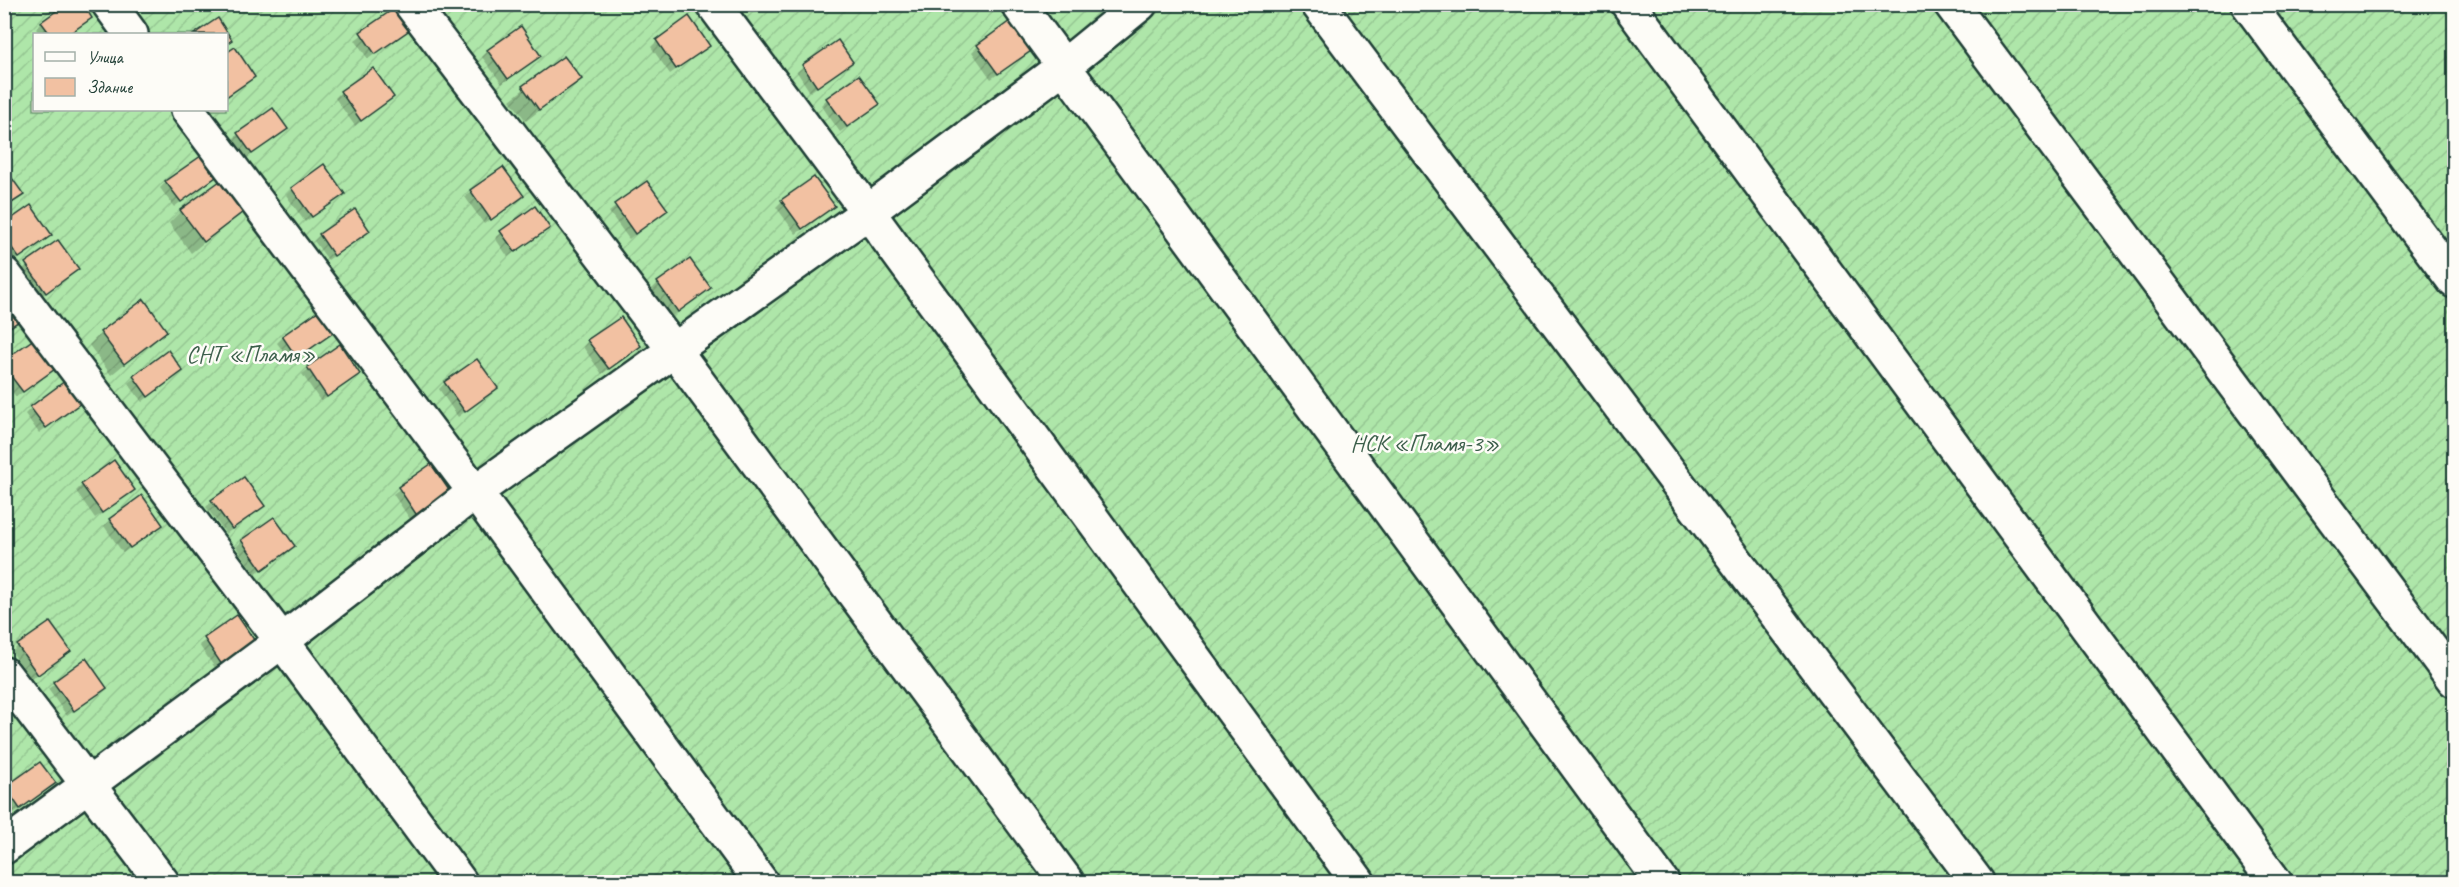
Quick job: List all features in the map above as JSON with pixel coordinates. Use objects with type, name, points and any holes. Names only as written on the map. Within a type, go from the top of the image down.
[{"type":"street","points":[[109,4],[130,33]]},
{"type":"street","points":[[411,4],[675,351],[1067,882]]},
{"type":"street","points":[[713,4],[1358,882]]},
{"type":"street","points":[[1018,4],[1662,882]]},
{"type":"street","points":[[4,847],[282,641],[475,492],[868,212],[1064,66],[1140,4]]},
{"type":"street","points":[[1318,4],[1977,882]]},
{"type":"street","points":[[1628,4],[2275,882]]},
{"type":"street","points":[[1951,4],[2454,680]]},
{"type":"street","points":[[2248,4],[2454,281]]},
{"type":"street","points":[[189,111],[475,492],[760,882]]},
{"type":"street","points":[[4,274],[282,641],[460,882]]},
{"type":"street","points":[[4,674],[162,882]]},
{"type":"green space","name":"НСК «Пламя-3»","points":[[5,5],[2454,5],[2454,882],[5,882]]},
{"type":"building","points":[[66,4],[83,4],[92,18],[70,33],[49,33],[41,22]]},
{"type":"building","points":[[395,8],[411,29],[375,54],[360,32]]},
{"type":"building","points":[[689,16],[710,46],[676,69],[656,40]]},
{"type":"building","points":[[218,18],[228,33],[196,33]]},
{"type":"building","points":[[1010,21],[1031,51],[998,74],[977,45]]},
{"type":"building","points":[[521,26],[541,56],[508,79],[487,50]]},
{"type":"building","points":[[838,40],[853,62],[817,87],[802,65]]},
{"type":"building","points":[[235,47],[255,77],[228,96],[228,52]]},
{"type":"building","points":[[564,56],[582,79],[539,110],[522,86]]},
{"type":"building","points":[[373,68],[394,97],[361,121],[340,91]]},
{"type":"building","points":[[859,75],[880,104],[847,127],[826,98]]},
{"type":"building","points":[[273,108],[288,129],[252,154],[237,133]]},
{"type":"building","points":[[201,156],[216,177],[181,202],[165,181]]},
{"type":"building","points":[[324,164],[345,194],[312,217],[291,188]]},
{"type":"building","points":[[4,167],[24,195],[4,208]]},
{"type":"building","points":[[503,167],[524,196],[491,220],[470,190]]},
{"type":"building","points":[[814,177],[835,206],[802,229],[781,200]]},
{"type":"building","points":[[220,181],[243,212],[204,242],[180,210]]},
{"type":"building","points":[[647,181],[668,210],[635,234],[614,204]]},
{"type":"building","points":[[31,205],[52,235],[19,258],[4,237],[4,224]]},
{"type":"building","points":[[535,206],[550,228],[515,252],[500,231]]},
{"type":"building","points":[[355,209],[370,231],[334,256],[319,234]]},
{"type":"building","points":[[58,240],[79,269],[46,293],[25,263]]},
{"type":"building","points":[[690,259],[711,288],[678,312],[657,282]]},
{"type":"building","points":[[144,299],[167,331],[124,364],[100,332]]},
{"type":"building","points":[[4,303],[18,322],[4,331]]},
{"type":"building","points":[[318,311],[333,333],[297,358],[282,336]]},
{"type":"building","points":[[621,317],[641,346],[609,369],[587,340]]},
{"type":"building","points":[[34,339],[55,369],[23,392],[4,367],[4,360]]},
{"type":"building","points":[[340,344],[360,374],[327,397],[307,367]]},
{"type":"building","points":[[168,350],[183,371],[148,397],[133,376]]},
{"type":"building","points":[[477,359],[498,388],[465,412],[444,382]]},
{"type":"building","points":[[65,381],[81,403],[46,428],[30,407]]},
{"type":"building","points":[[114,460],[135,490],[102,513],[81,484]]},
{"type":"building","points":[[431,464],[451,493],[418,517],[398,487]]},
{"type":"building","points":[[244,477],[265,506],[232,529],[211,500]]},
{"type":"building","points":[[142,495],[163,525],[130,548],[109,519]]},
{"type":"building","points":[[274,517],[295,546],[262,570],[241,540]]},
{"type":"building","points":[[237,615],[257,644],[224,668],[204,638]]},
{"type":"building","points":[[50,622],[71,651],[38,675],[17,645]]},
{"type":"building","points":[[86,658],[107,688],[74,711],[53,682]]},
{"type":"building","points":[[40,762],[56,783],[20,809],[5,787]]},
{"type":"park label","name":"СНТ «Пламя»","points":[[251,354]]}]
